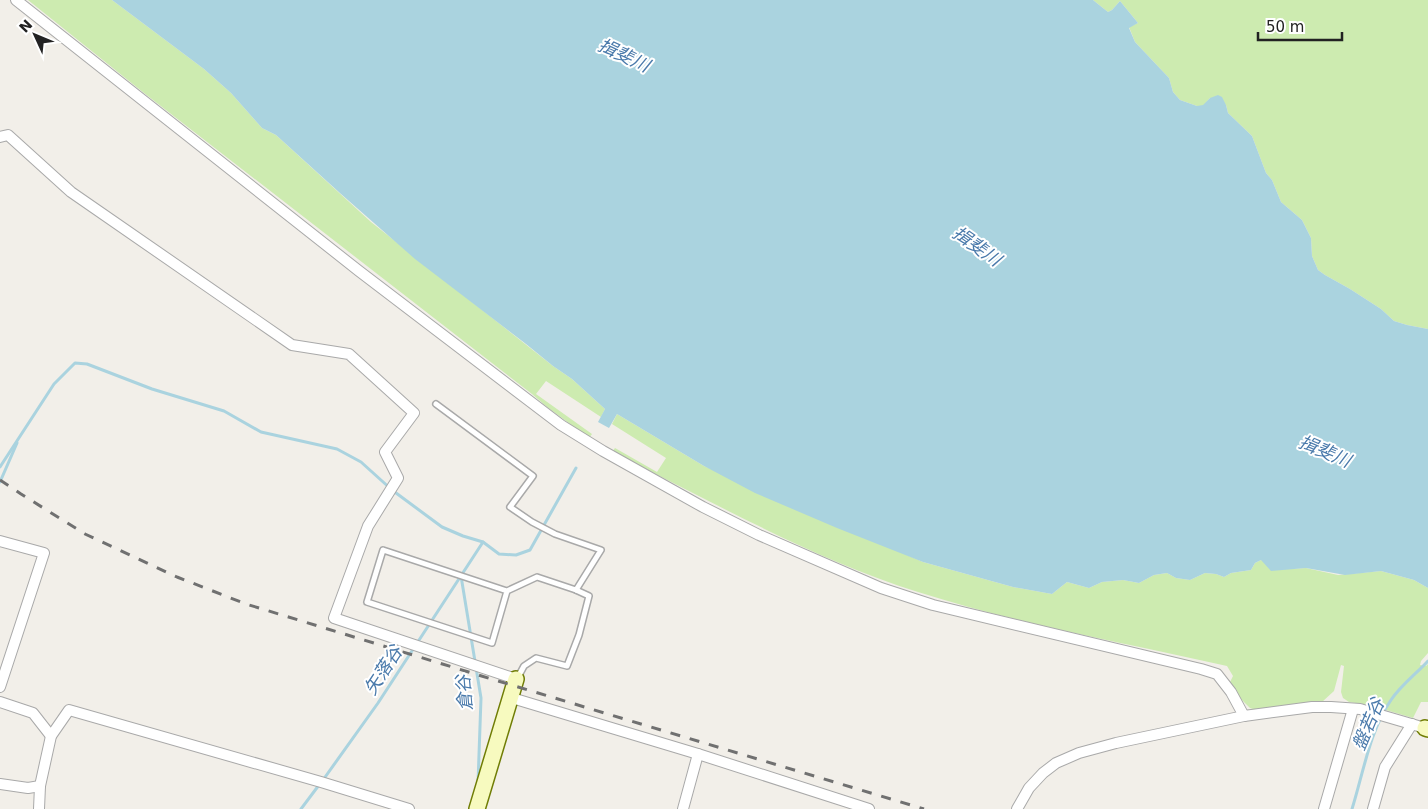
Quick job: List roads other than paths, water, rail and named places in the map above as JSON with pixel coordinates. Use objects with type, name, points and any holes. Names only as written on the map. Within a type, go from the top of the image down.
[{"type":"street","points":[[16,0],[359,272],[554,419],[603,451],[703,507],[759,535],[881,588],[933,605],[1217,674],[1231,692],[1244,716]]},
{"type":"street","points":[[0,127],[4,136],[71,192],[292,345],[349,354],[414,413],[385,452],[398,478],[368,526],[334,618],[516,679],[512,698],[477,809]]},
{"type":"street","points":[[0,541],[44,553],[0,687]]},
{"type":"street","points":[[512,698],[698,754],[844,806],[869,809]]},
{"type":"street","points":[[0,702],[33,713],[50,736]]},
{"type":"street","points":[[1018,809],[1029,788],[1043,773],[1056,763],[1079,753],[1116,742],[1244,716],[1312,707],[1356,709],[1418,726],[1385,767],[1373,809]]},
{"type":"street","points":[[1324,809],[1356,709]]},
{"type":"street","points":[[39,809],[40,786],[50,736],[69,710],[409,809]]},
{"type":"street","points":[[683,809],[698,754]]},
{"type":"street","points":[[0,784],[28,788],[40,786]]},
{"type":"lane","points":[[436,404],[533,476],[510,506],[532,522],[555,534],[601,550],[576,590]]},
{"type":"lane","points":[[506,591],[492,643],[366,602],[383,550],[506,591],[537,577],[589,596],[567,666],[536,658],[524,666],[516,679]]},
{"type":"water","name":"揖斐川","points":[[112,0],[1093,0],[1108,12],[1120,1],[1138,23],[1129,28],[1135,42],[1169,78],[1173,92],[1180,100],[1197,106],[1203,105],[1210,98],[1218,95],[1222,97],[1228,113],[1252,136],[1266,173],[1272,180],[1281,202],[1302,220],[1311,238],[1312,256],[1318,270],[1381,309],[1394,321],[1428,329],[1428,588],[1414,580],[1381,571],[1345,575],[1306,568],[1271,571],[1261,560],[1255,563],[1251,570],[1231,573],[1224,577],[1205,573],[1190,580],[1176,578],[1167,573],[1154,575],[1139,583],[1123,580],[1102,582],[1089,588],[1067,582],[1052,594],[1013,587],[923,562],[755,493],[704,466],[617,414],[609,428],[598,422],[605,409],[572,379],[415,259],[276,135],[262,128],[231,93],[204,69]]},
{"type":"waterway","points":[[0,467],[54,384],[75,363],[87,364],[152,389],[224,411],[261,432],[337,449],[361,462],[392,490],[442,527],[483,542],[499,554],[516,555],[530,550],[576,468]]},
{"type":"waterway","points":[[0,482],[17,443]]},
{"type":"waterway","name":"矢落谷","points":[[323,780],[378,703],[483,542]]},
{"type":"waterway","name":"倉谷","points":[[461,576],[481,698],[478,783]]},
{"type":"waterway","name":"盤若谷","points":[[1352,809],[1372,738],[1384,712],[1399,689],[1428,661]]},
{"type":"waterway","name":"矢落谷","points":[[301,809],[319,785]]},
{"type":"railway","points":[[0,480],[85,534],[177,577],[246,604],[924,809]]}]
